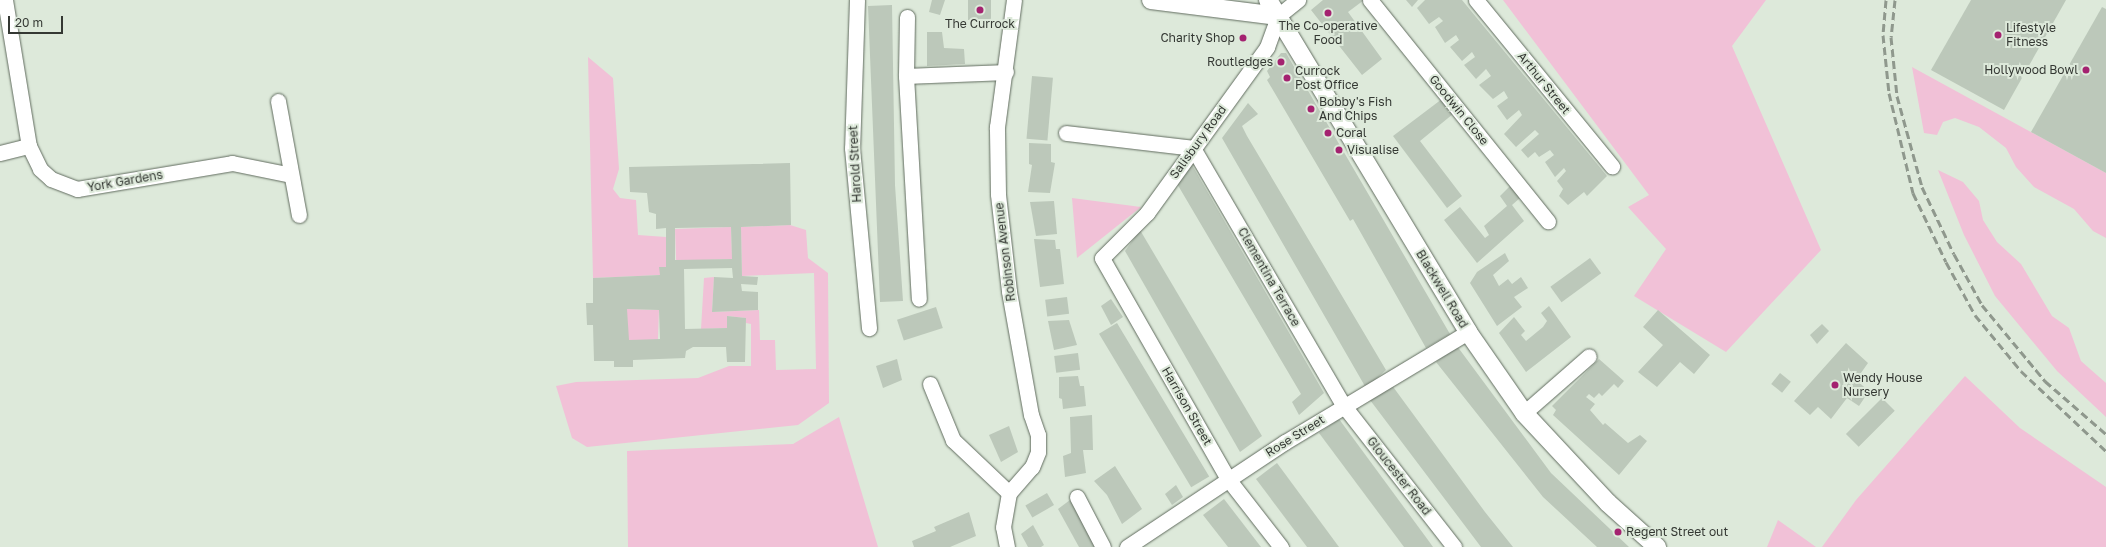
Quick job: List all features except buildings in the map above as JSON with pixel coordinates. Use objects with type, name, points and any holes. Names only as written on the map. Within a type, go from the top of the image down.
[{"type":"street","name":"York Gardens","points":[[5,0],[28,146],[40,169],[51,179],[77,189],[232,163],[291,175]]},
{"type":"street","name":"Harold Street","points":[[857,0],[852,148],[869,328]]},
{"type":"street","name":"Robinson Avenue","points":[[1009,493],[1032,467],[1038,452],[1038,435],[1031,416],[1009,291],[998,194],[997,127],[1006,72],[1014,0]]},
{"type":"street","points":[[1151,0],[1278,16],[1298,0]]},
{"type":"street","name":"Blackwell Road","points":[[1268,0],[1468,332],[1524,413],[1608,503],[1657,547]]},
{"type":"street","name":"Goodwin Close","points":[[1370,0],[1548,221]]},
{"type":"street","name":"Arthur Street","points":[[1476,0],[1612,166]]},
{"type":"street","name":"Salisbury Road","points":[[1102,258],[1147,213],[1267,47],[1278,16]]},
{"type":"street","points":[[907,17],[906,76],[919,299]]},
{"type":"street","points":[[906,76],[1006,72]]},
{"type":"street","points":[[278,101],[298,215]]},
{"type":"street","points":[[1066,133],[1193,148]]},
{"type":"street","points":[[0,153],[28,146]]},
{"type":"street","name":"Clementina Terrace","points":[[1193,148],[1344,406]]},
{"type":"street","name":"Harrison Street","points":[[1102,258],[1228,479],[1281,547]]},
{"type":"street","name":"Rose Street","points":[[1127,547],[1228,479],[1344,406],[1468,332]]},
{"type":"street","points":[[1524,413],[1589,356]]},
{"type":"street","points":[[930,384],[953,440],[1009,493],[1003,527],[1007,547]]},
{"type":"street","name":"Gloucester Road","points":[[1344,406],[1454,547]]},
{"type":"street","points":[[1077,497],[1103,547]]},
{"type":"shaded area","points":[[1503,0],[1766,0],[1732,46],[1821,250],[1726,352],[1634,296],[1666,249],[1628,207],[1649,195]]},
{"type":"shaded area","points":[[588,57],[613,78],[619,169],[613,189],[620,198],[636,200],[638,235],[666,237],[666,267],[660,275],[593,278]]},
{"type":"shaded area","points":[[1912,67],[2106,173],[2106,238],[2093,231],[2074,209],[2034,187],[2016,167],[2006,148],[1979,127],[1955,118],[1943,122],[1937,135],[1924,133]]},
{"type":"shaded area","points":[[1938,170],[1963,182],[1979,201],[1983,220],[1997,242],[2021,264],[2052,316],[2069,328],[2081,361],[2106,383],[2106,417],[2057,371],[1995,296],[1964,235]]},
{"type":"shaded area","points":[[1072,198],[1141,207],[1077,258]]},
{"type":"shaded area","points":[[790,225],[806,230],[808,258],[828,273],[829,403],[798,425],[587,447],[572,438],[556,386],[576,382],[698,378],[729,366],[751,366],[751,324],[746,323],[746,318],[727,316],[727,328],[701,329],[704,278],[714,277],[712,312],[759,310],[760,340],[775,340],[776,370],[816,369],[814,273],[742,276],[741,227]]},
{"type":"shaded area","points":[[731,227],[732,259],[676,261],[675,229]]},
{"type":"shaded area","points":[[627,309],[659,310],[658,341],[626,340]]},
{"type":"shaded area","points":[[1965,376],[2020,428],[2106,487],[2106,547],[1822,547],[1856,500]]},
{"type":"shaded area","points":[[839,417],[878,547],[628,547],[627,451],[793,444]]},
{"type":"shaded area","points":[[1778,520],[1816,547],[1767,547]]},
{"type":"railway","points":[[1886,0],[1883,35],[1889,93],[1913,193],[1946,262],[1975,315],[2021,371],[2106,451]]},
{"type":"railway","points":[[1895,0],[1891,37],[1897,96],[1922,187],[1954,254],[1982,305],[2045,381],[2106,434]]},
{"type":"place","name":"The Currock","points":[[980,10]]},
{"type":"place","name":"The Co-operative Food","points":[[1328,13]]},
{"type":"place","name":"Lifestyle Fitness","points":[[1998,35]]},
{"type":"place","name":"Charity Shop","points":[[1243,38]]},
{"type":"place","name":"Routledges","points":[[1281,62]]},
{"type":"place","name":"Hollywood Bowl","points":[[2086,70]]},
{"type":"place","name":"Currock Post Office","points":[[1287,78]]},
{"type":"place","name":"Bobby's Fish And Chips","points":[[1311,109]]},
{"type":"place","name":"Coral","points":[[1328,133]]},
{"type":"place","name":"Visualise","points":[[1339,150]]},
{"type":"place","name":"Wendy House Nursery","points":[[1835,385]]},
{"type":"place","name":"Regent Street out","points":[[1618,532]]}]
